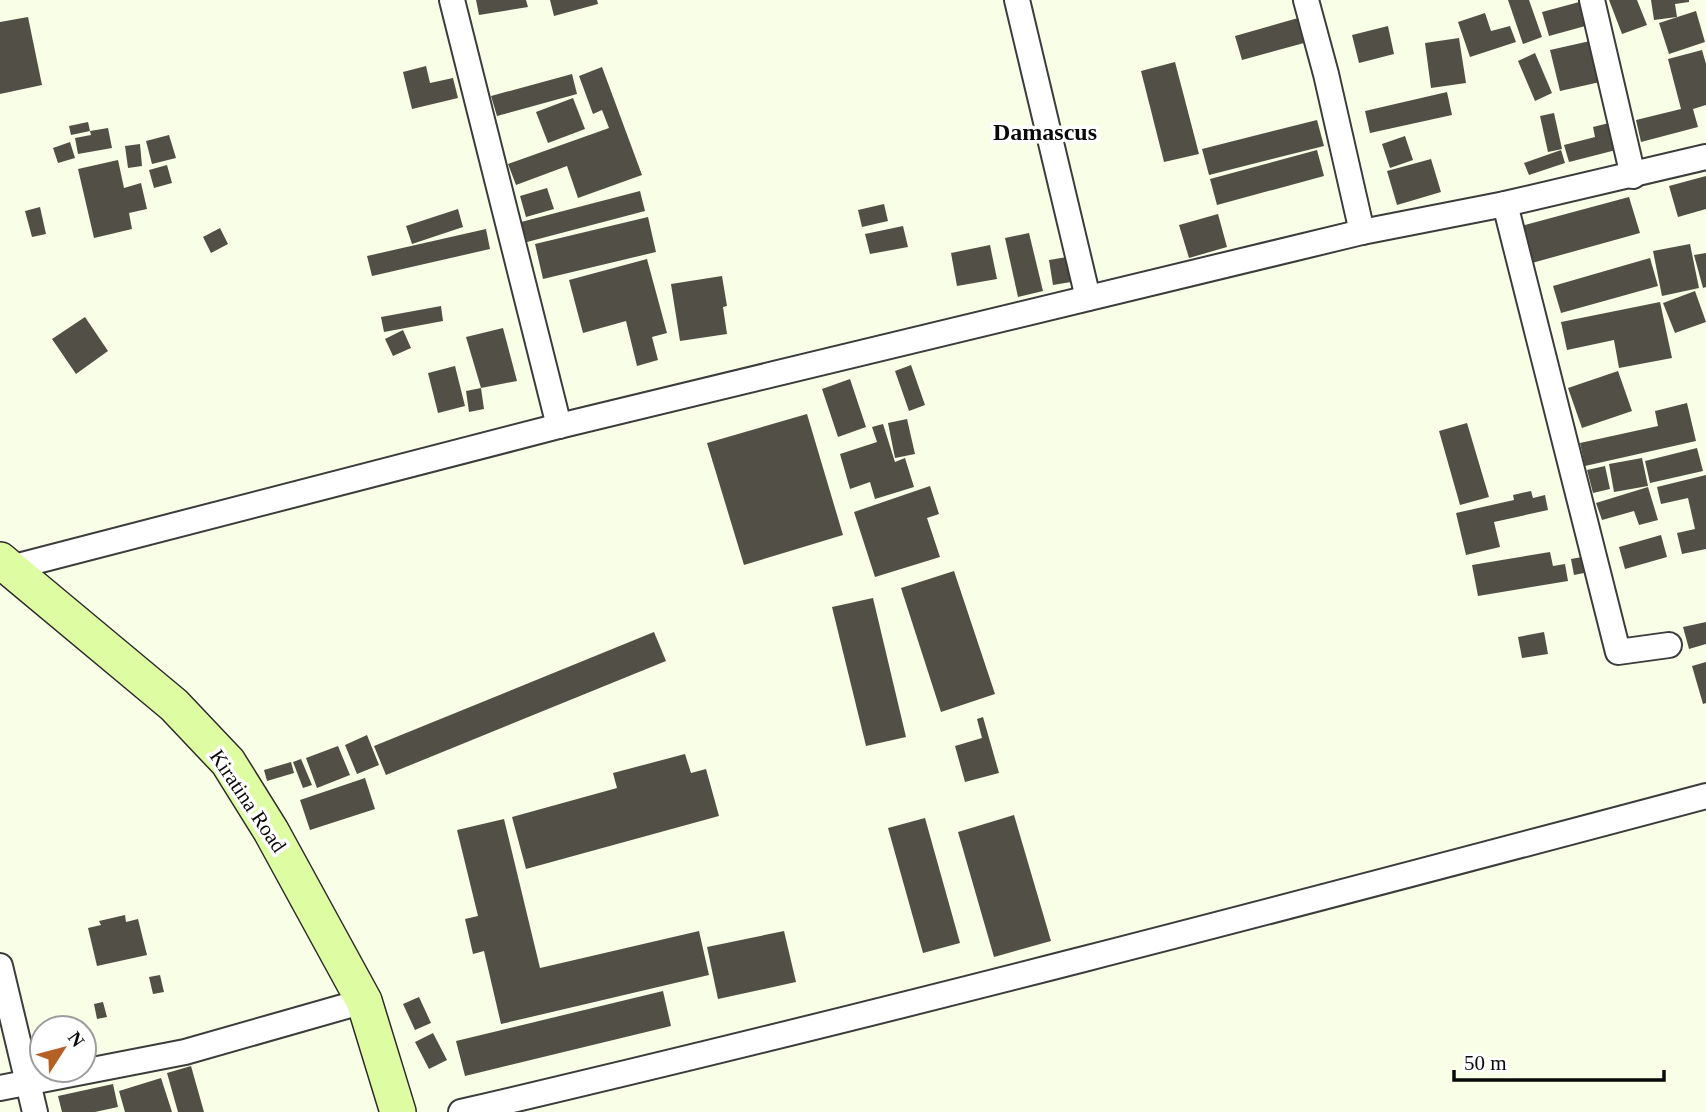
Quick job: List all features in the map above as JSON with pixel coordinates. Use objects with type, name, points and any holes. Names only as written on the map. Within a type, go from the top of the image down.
[{"type":"street","points":[[452,0],[558,426]]},
{"type":"street","points":[[1017,0],[1088,298]]},
{"type":"street","points":[[1306,0],[1362,232]]},
{"type":"street","points":[[1592,0],[1633,176]]},
{"type":"street","points":[[5,564],[558,426],[1362,232],[1505,204],[1706,157]]},
{"type":"street","points":[[1505,204],[1618,652],[1669,645]]},
{"type":"street","name":"Kiratina Road","points":[[5,564],[174,705],[228,762],[271,831],[363,1000],[398,1112]]},
{"type":"street","points":[[461,1112],[1008,980],[1706,796]]},
{"type":"street","points":[[0,966],[28,1077]]},
{"type":"street","points":[[98,1068],[185,1052],[363,1000]]},
{"type":"street","points":[[0,1088],[28,1081]]},
{"type":"street","points":[[30,1084],[36,1112]]},
{"type":"building","points":[[476,0],[526,0],[528,7],[479,15]]},
{"type":"building","points":[[550,0],[597,0],[598,4],[554,16]]},
{"type":"building","points":[[1508,0],[1529,0],[1542,37],[1523,44]]},
{"type":"building","points":[[1609,0],[1637,0],[1647,25],[1622,34]]},
{"type":"building","points":[[1651,0],[1689,2],[1675,4],[1677,17],[1654,20]]},
{"type":"building","points":[[1583,1],[1589,25],[1549,36],[1542,12]]},
{"type":"building","points":[[1696,11],[1705,42],[1669,54],[1659,23]]},
{"type":"building","points":[[1485,13],[1491,31],[1510,26],[1516,42],[1470,57],[1458,22]]},
{"type":"building","points":[[28,17],[42,85],[0,94],[0,22]]},
{"type":"building","points":[[1298,18],[1304,43],[1242,60],[1235,36]]},
{"type":"building","points":[[1388,26],[1394,54],[1359,63],[1352,35]]},
{"type":"building","points":[[1459,38],[1466,83],[1431,88],[1425,43]]},
{"type":"building","points":[[1590,41],[1600,82],[1560,91],[1550,50]]},
{"type":"building","points":[[1702,50],[1706,64],[1706,105],[1693,109],[1698,127],[1641,142],[1636,120],[1681,109],[1668,59]]},
{"type":"building","points":[[1535,53],[1552,93],[1535,101],[1518,61]]},
{"type":"building","points":[[1175,62],[1199,154],[1164,162],[1141,71]]},
{"type":"building","points":[[426,66],[430,83],[453,78],[458,98],[412,109],[403,72]]},
{"type":"building","points":[[602,67],[642,175],[578,198],[567,166],[516,185],[508,164],[609,128],[602,110],[593,114],[579,76]]},
{"type":"building","points":[[572,74],[577,94],[497,116],[491,96]]},
{"type":"building","points":[[1447,92],[1452,115],[1370,133],[1365,111]]},
{"type":"building","points":[[573,98],[585,129],[548,143],[536,112]]},
{"type":"building","points":[[1554,113],[1562,149],[1548,152],[1540,116]]},
{"type":"building","points":[[1317,120],[1324,146],[1209,175],[1202,149]]},
{"type":"building","points":[[88,122],[90,131],[71,135],[69,126]]},
{"type":"building","points":[[1609,123],[1616,150],[1569,162],[1564,145],[1595,137],[1593,127]]},
{"type":"building","points":[[108,128],[112,148],[78,154],[75,138],[91,135],[90,131]]},
{"type":"building","points":[[169,135],[176,158],[152,164],[146,141]]},
{"type":"building","points":[[1405,136],[1413,160],[1390,168],[1382,144]]},
{"type":"building","points":[[70,142],[75,158],[58,163],[53,148]]},
{"type":"building","points":[[140,144],[142,166],[128,168],[125,146]]},
{"type":"building","points":[[1317,150],[1324,176],[1217,205],[1210,179]]},
{"type":"building","points":[[1561,150],[1565,163],[1529,175],[1524,163]]},
{"type":"building","points":[[1431,159],[1441,192],[1397,205],[1387,171]]},
{"type":"building","points":[[118,160],[124,188],[141,183],[147,209],[129,213],[132,229],[94,238],[78,169]]},
{"type":"building","points":[[167,165],[172,183],[154,188],[149,170]]},
{"type":"building","points":[[1706,176],[1706,209],[1678,217],[1669,186]]},
{"type":"building","points":[[547,188],[554,209],[526,217],[520,196]]},
{"type":"building","points":[[640,191],[645,211],[527,242],[521,222]]},
{"type":"building","points":[[1629,197],[1640,233],[1532,263],[1521,226]]},
{"type":"building","points":[[884,204],[888,221],[862,227],[858,210]]},
{"type":"building","points":[[40,207],[46,234],[32,237],[25,211]]},
{"type":"building","points":[[458,209],[463,227],[412,244],[406,226]]},
{"type":"building","points":[[1218,214],[1227,247],[1189,258],[1179,225]]},
{"type":"building","points":[[648,217],[656,252],[543,279],[535,244]]},
{"type":"building","points":[[903,226],[908,247],[870,254],[865,234]]},
{"type":"building","points":[[220,228],[228,244],[211,253],[203,237]]},
{"type":"building","points":[[486,229],[490,249],[372,276],[367,256]]},
{"type":"building","points":[[1029,233],[1043,291],[1018,297],[1005,238]]},
{"type":"building","points":[[1690,244],[1699,288],[1662,296],[1653,251]]},
{"type":"building","points":[[990,245],[997,279],[957,286],[951,253]]},
{"type":"building","points":[[1706,253],[1706,287],[1703,288],[1694,255]]},
{"type":"building","points":[[1067,257],[1071,282],[1053,285],[1049,260]]},
{"type":"building","points":[[1650,258],[1658,286],[1561,313],[1553,286]]},
{"type":"building","points":[[647,259],[667,333],[652,337],[658,360],[637,366],[626,321],[583,333],[569,280]]},
{"type":"building","points":[[722,276],[727,306],[723,307],[727,334],[680,341],[671,284]]},
{"type":"building","points":[[1695,291],[1706,322],[1675,333],[1663,303]]},
{"type":"building","points":[[1660,302],[1672,358],[1619,368],[1614,340],[1567,350],[1561,322]]},
{"type":"building","points":[[441,306],[443,321],[384,332],[381,317]]},
{"type":"building","points":[[85,317],[108,351],[76,374],[52,339]]},
{"type":"building","points":[[503,328],[517,381],[481,388],[466,337]]},
{"type":"building","points":[[403,330],[411,348],[393,356],[385,339]]},
{"type":"building","points":[[911,365],[925,405],[909,411],[895,371]]},
{"type":"building","points":[[455,366],[465,406],[438,413],[428,373]]},
{"type":"building","points":[[1618,371],[1632,411],[1582,428],[1568,388]]},
{"type":"building","points":[[850,379],[866,427],[838,437],[822,389]]},
{"type":"building","points":[[481,388],[484,409],[469,412],[466,391]]},
{"type":"building","points":[[1687,403],[1696,441],[1585,466],[1580,443],[1658,426],[1655,411]]},
{"type":"building","points":[[807,414],[843,535],[744,565],[707,443]]},
{"type":"building","points":[[907,419],[915,454],[895,458],[888,423]]},
{"type":"building","points":[[1467,423],[1489,497],[1460,505],[1439,431]]},
{"type":"building","points":[[883,424],[895,462],[905,458],[914,487],[875,499],[870,482],[850,489],[840,454],[877,442],[872,427]]},
{"type":"building","points":[[1697,448],[1703,471],[1650,483],[1645,461]]},
{"type":"building","points":[[1642,458],[1648,486],[1614,492],[1609,464]]},
{"type":"building","points":[[1605,466],[1610,489],[1593,493],[1587,470]]},
{"type":"building","points":[[1706,475],[1706,549],[1682,554],[1677,533],[1695,529],[1688,498],[1661,504],[1657,487]]},
{"type":"building","points":[[930,486],[939,514],[927,518],[940,557],[875,577],[854,512]]},
{"type":"building","points":[[1648,487],[1658,520],[1639,525],[1634,511],[1602,520],[1596,503]]},
{"type":"building","points":[[1531,491],[1533,498],[1545,495],[1548,510],[1494,522],[1500,547],[1466,555],[1456,513],[1514,500],[1513,495]]},
{"type":"building","points":[[1661,535],[1667,557],[1625,569],[1619,547]]},
{"type":"building","points":[[1550,552],[1553,566],[1565,564],[1568,581],[1478,596],[1472,565]]},
{"type":"building","points":[[1582,557],[1584,573],[1574,575],[1571,559]]},
{"type":"building","points":[[954,571],[995,694],[941,712],[901,588]]},
{"type":"building","points":[[873,598],[906,737],[866,746],[832,607]]},
{"type":"building","points":[[1706,622],[1706,644],[1689,649],[1683,627]]},
{"type":"building","points":[[654,632],[666,661],[386,775],[374,746]]},
{"type":"building","points":[[1544,632],[1548,654],[1522,658],[1518,637]]},
{"type":"building","points":[[1706,662],[1706,703],[1703,704],[1692,666]]},
{"type":"building","points":[[983,717],[999,773],[965,782],[955,746],[982,738],[977,719]]},
{"type":"building","points":[[367,735],[379,765],[357,774],[345,745]]},
{"type":"building","points":[[338,746],[350,775],[317,788],[306,758]]},
{"type":"building","points":[[685,754],[691,773],[706,769],[719,816],[526,869],[512,817],[617,788],[613,773]]},
{"type":"building","points":[[301,759],[312,785],[303,788],[293,762]]},
{"type":"building","points":[[291,762],[294,773],[267,781],[264,770]]},
{"type":"building","points":[[365,778],[375,809],[310,830],[300,800]]},
{"type":"building","points":[[1014,815],[1051,941],[994,957],[958,832]]},
{"type":"building","points":[[925,818],[960,943],[923,953],[888,828]]},
{"type":"building","points":[[504,819],[540,968],[699,931],[709,975],[501,1024],[484,951],[473,954],[465,919],[478,916],[457,830]]},
{"type":"building","points":[[125,915],[126,922],[138,919],[147,955],[97,966],[88,928],[101,925],[99,921]]},
{"type":"building","points":[[784,931],[796,982],[718,999],[707,947]]},
{"type":"building","points":[[160,975],[164,992],[153,994],[149,977]]},
{"type":"building","points":[[663,991],[671,1026],[465,1076],[456,1041]]},
{"type":"building","points":[[419,997],[431,1023],[415,1030],[403,1004]]},
{"type":"building","points":[[103,1002],[107,1017],[98,1019],[94,1004]]},
{"type":"building","points":[[433,1033],[447,1060],[429,1069],[415,1042]]},
{"type":"building","points":[[191,1066],[204,1112],[178,1112],[167,1073]]},
{"type":"building","points":[[161,1078],[172,1112],[125,1112],[119,1091]]},
{"type":"building","points":[[113,1084],[118,1107],[95,1112],[62,1112],[58,1096]]},
{"type":"district","name":"Damascus","points":[[1045,132]]}]
